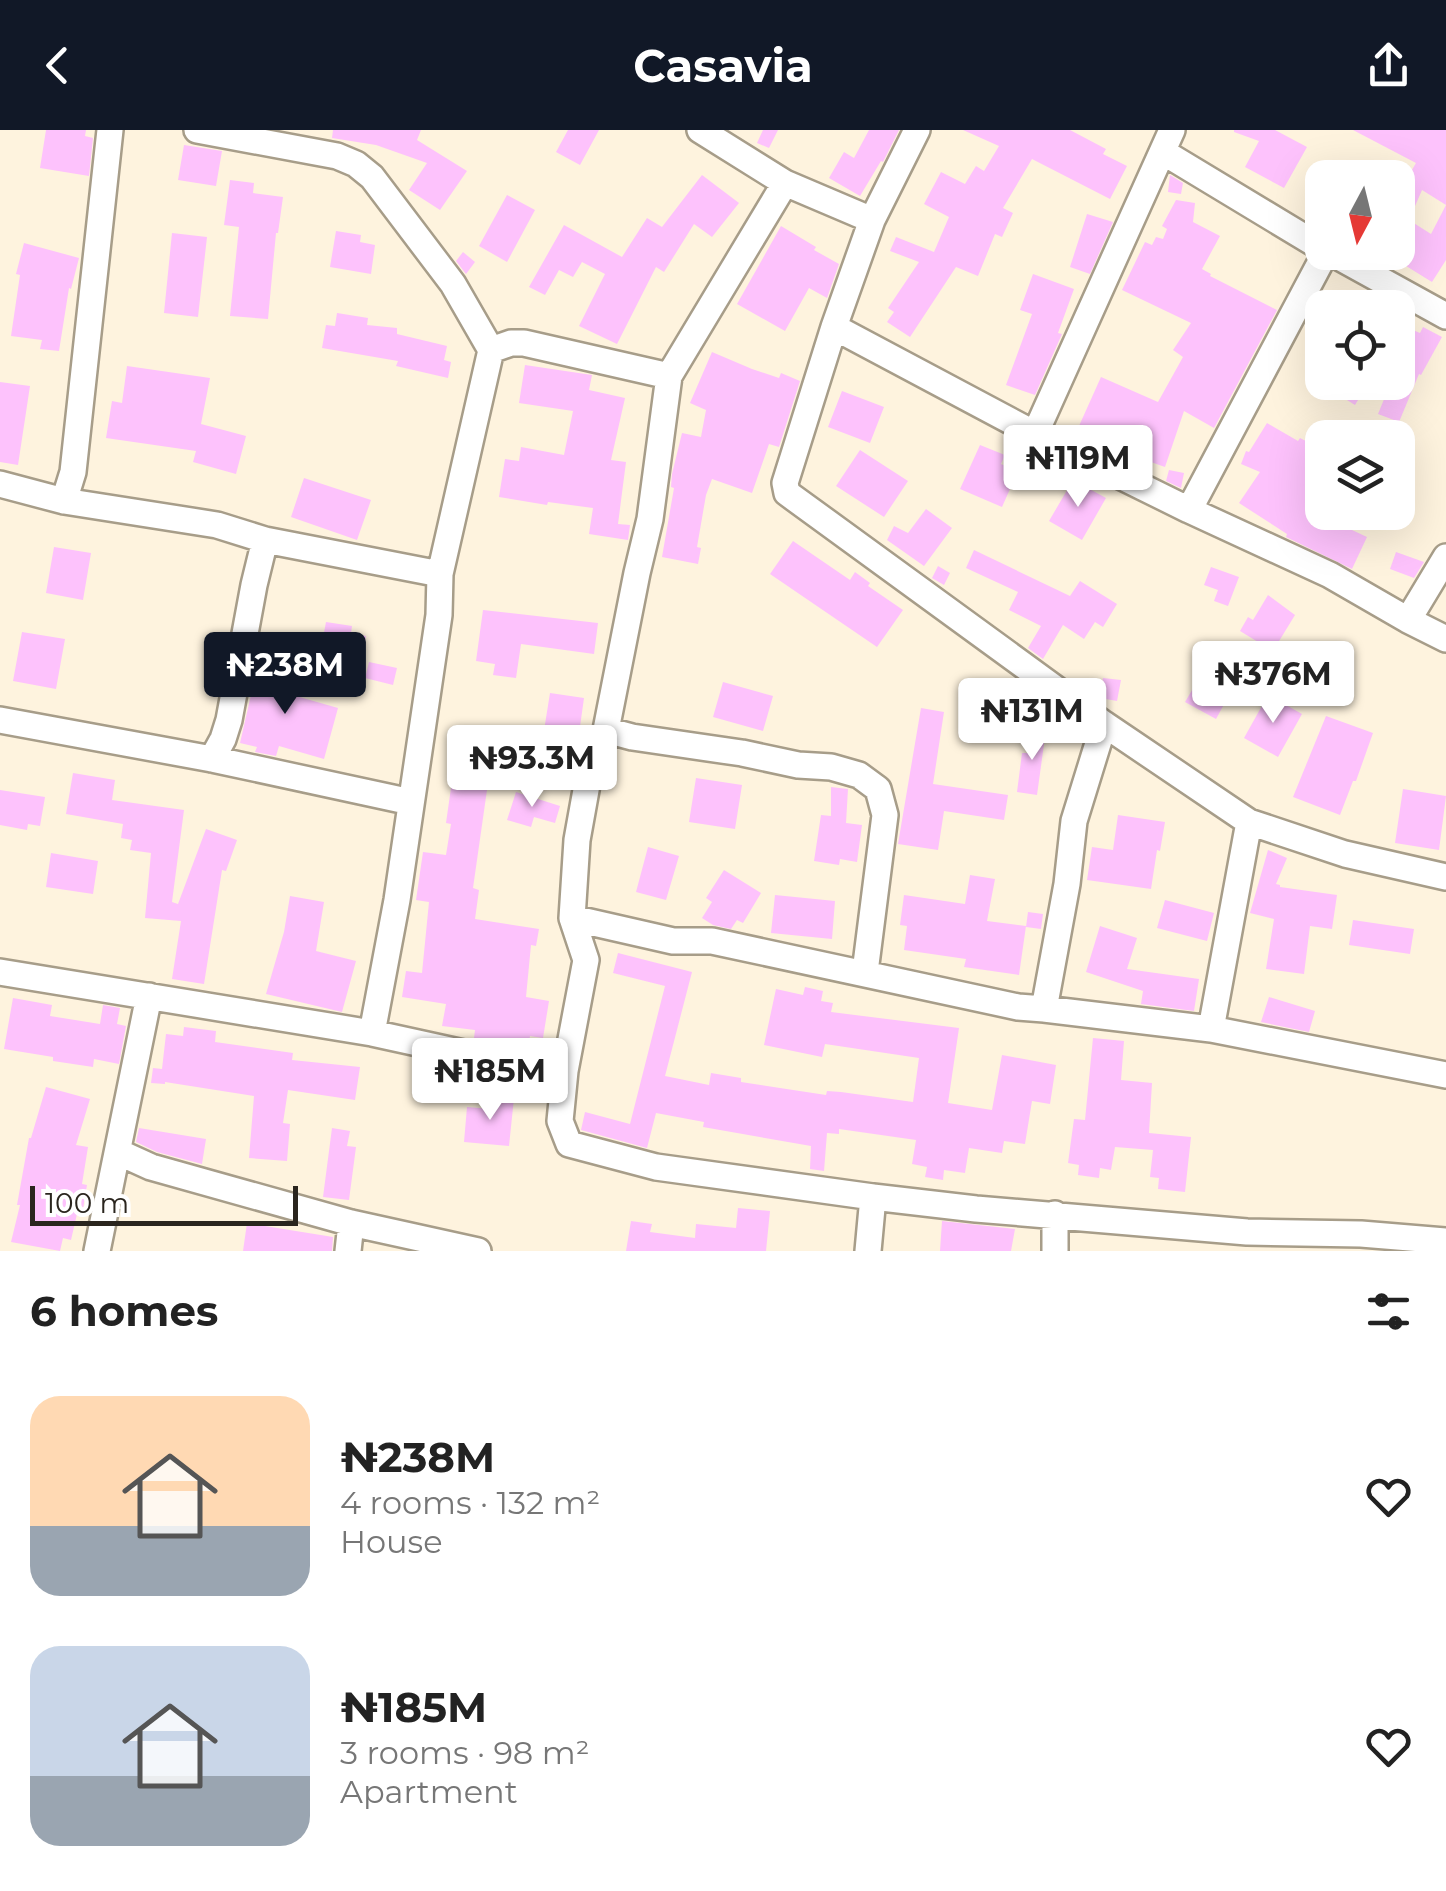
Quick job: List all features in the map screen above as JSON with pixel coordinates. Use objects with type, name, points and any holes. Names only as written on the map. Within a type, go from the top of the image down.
[{"type":"street","points":[[64,500],[73,472],[110,130]]},
{"type":"street","points":[[196,130],[336,156],[356,164],[372,177],[453,284],[491,350],[440,574],[439,615],[398,900],[372,1033]]},
{"type":"street","points":[[700,130],[785,183],[872,220]]},
{"type":"street","points":[[918,130],[872,220],[834,327],[785,483],[786,493],[1104,724],[1250,822],[1345,854],[1446,877]]},
{"type":"street","points":[[1035,434],[1168,141],[1305,236]]},
{"type":"street","points":[[785,183],[668,376],[650,519],[606,730],[588,780],[577,840],[572,918],[586,960],[560,1121],[569,1144],[656,1167],[894,1201],[1247,1232],[1361,1234],[1446,1242]]},
{"type":"street","points":[[1189,510],[1316,270]]},
{"type":"street","points":[[1361,270],[1446,316]]},
{"type":"street","points":[[834,327],[1035,434],[1330,575],[1446,639]]},
{"type":"street","points":[[491,350],[524,343],[668,376]]},
{"type":"street","points":[[0,484],[64,500],[217,525],[265,540],[440,574]]},
{"type":"street","points":[[212,759],[224,739],[229,720],[265,540]]},
{"type":"street","points":[[1408,620],[1446,557]]},
{"type":"street","points":[[0,720],[212,759],[411,802]]},
{"type":"street","points":[[1044,1009],[1067,884],[1074,821],[1104,724]]},
{"type":"street","points":[[606,730],[798,765],[831,766],[859,775],[878,789],[885,816],[865,972]]},
{"type":"street","points":[[1211,1029],[1250,822]]},
{"type":"street","points":[[572,918],[673,942],[712,941],[1018,1007],[1211,1029],[1446,1075]]},
{"type":"street","points":[[0,972],[372,1033],[566,1071]]},
{"type":"street","points":[[98,1251],[149,996]]},
{"type":"street","points":[[118,1152],[151,1167],[351,1223],[478,1251]]},
{"type":"street","points":[[868,1251],[872,1197]]},
{"type":"street","points":[[1055,1214],[1055,1251]]},
{"type":"street","points":[[348,1251],[351,1223]]},
{"type":"building","points":[[46,130],[86,130],[85,136],[93,138],[89,176],[40,168]]},
{"type":"building","points":[[333,130],[421,130],[417,140],[467,171],[440,210],[409,190],[427,163],[376,145],[332,138]]},
{"type":"building","points":[[568,130],[599,130],[580,165],[556,152]]},
{"type":"building","points":[[763,130],[778,130],[769,148],[757,143]]},
{"type":"building","points":[[869,130],[899,130],[860,196],[829,178],[844,152],[854,158]]},
{"type":"building","points":[[963,130],[1070,130],[1106,149],[1103,154],[1127,166],[1110,199],[1032,159],[1003,208],[1013,213],[1002,237],[995,234],[978,276],[956,267],[910,337],[887,322],[894,312],[888,308],[919,262],[890,251],[896,237],[934,252],[949,217],[924,204],[941,172],[965,184],[976,166],[984,171],[999,146]]},
{"type":"building","points":[[1234,130],[1275,130],[1307,147],[1284,188],[1245,167],[1259,141]]},
{"type":"building","points":[[1353,130],[1446,130],[1446,205],[1422,190],[1415,206],[1416,163]]},
{"type":"building","points":[[184,145],[222,151],[216,186],[178,180]]},
{"type":"building","points":[[702,175],[739,203],[712,237],[694,224],[664,272],[656,267],[617,344],[579,326],[605,274],[582,262],[573,277],[559,270],[545,295],[529,287],[564,225],[622,257],[647,218],[662,227]]},
{"type":"building","points":[[1170,175],[1183,183],[1181,194],[1168,192]]},
{"type":"building","points":[[230,180],[254,183],[253,193],[283,197],[268,319],[230,316],[239,227],[224,225]]},
{"type":"building","points":[[507,195],[535,210],[507,262],[479,246]]},
{"type":"building","points":[[1176,200],[1195,203],[1193,222],[1220,236],[1202,269],[1277,310],[1214,428],[1184,411],[1165,467],[1131,455],[1133,449],[1079,426],[1101,377],[1158,402],[1183,357],[1173,350],[1191,323],[1122,290],[1145,242],[1152,245],[1156,237],[1163,239],[1167,229],[1162,226]]},
{"type":"building","points":[[1446,205],[1446,260],[1432,282],[1413,270],[1415,224],[1431,234]]},
{"type":"building","points":[[1087,214],[1113,222],[1090,274],[1070,267]]},
{"type":"building","points":[[781,226],[839,264],[827,298],[809,288],[785,331],[737,304]]},
{"type":"building","points":[[336,231],[361,235],[360,242],[375,245],[371,274],[330,267]]},
{"type":"building","points":[[172,233],[207,237],[198,317],[164,313]]},
{"type":"building","points":[[24,243],[79,258],[69,288],[59,351],[40,349],[42,340],[11,336],[20,275],[16,274]]},
{"type":"building","points":[[463,252],[475,262],[466,274],[456,261]]},
{"type":"building","points":[[1033,274],[1074,289],[1058,333],[1062,334],[1035,395],[1006,385],[1032,314],[1020,310]]},
{"type":"building","points":[[337,313],[368,318],[367,325],[397,328],[397,334],[447,346],[444,360],[451,362],[448,378],[396,366],[398,361],[322,348],[326,325],[335,326]]},
{"type":"building","points":[[1423,327],[1442,337],[1415,384],[1415,331],[1420,333]]},
{"type":"building","points":[[712,352],[779,378],[781,373],[800,381],[779,447],[769,444],[752,493],[712,479],[697,547],[701,548],[698,564],[662,557],[674,488],[672,474],[682,433],[701,437],[706,410],[690,403]]},
{"type":"building","points":[[525,365],[592,375],[589,390],[625,398],[611,460],[626,462],[618,524],[630,525],[628,540],[589,534],[593,508],[499,497],[505,459],[519,461],[521,447],[564,455],[573,411],[519,403]]},
{"type":"building","points":[[127,366],[210,378],[201,424],[246,436],[236,474],[193,462],[196,451],[106,438],[112,401],[122,403]]},
{"type":"building","points":[[0,382],[30,386],[18,465],[0,462]]},
{"type":"building","points":[[842,391],[884,407],[870,443],[828,427]]},
{"type":"building","points":[[1384,400],[1408,400],[1400,420],[1378,414]]},
{"type":"building","points":[[1267,423],[1298,441],[1305,440],[1305,530],[1352,530],[1367,537],[1352,569],[1286,537],[1287,534],[1239,503],[1260,472],[1241,464],[1246,451]]},
{"type":"building","points":[[980,445],[1005,455],[1001,464],[1018,471],[1002,507],[960,489]]},
{"type":"building","points":[[860,450],[908,481],[884,517],[836,486]]},
{"type":"building","points":[[1169,470],[1184,473],[1181,488],[1166,481]]},
{"type":"building","points":[[304,478],[371,500],[357,540],[291,517]]},
{"type":"building","points":[[1073,480],[1106,498],[1082,540],[1049,521]]},
{"type":"building","points":[[926,509],[952,528],[924,566],[887,540],[894,526],[908,533]]},
{"type":"building","points":[[793,541],[850,580],[855,572],[903,610],[877,647],[770,574]]},
{"type":"building","points":[[54,547],[91,553],[83,600],[46,593]]},
{"type":"building","points":[[974,550],[1070,596],[1080,581],[1117,604],[1103,627],[1095,622],[1084,639],[1063,625],[1043,659],[1028,648],[1041,626],[1009,610],[1018,592],[966,568]]},
{"type":"building","points":[[1396,552],[1424,562],[1414,578],[1390,569]]},
{"type":"building","points":[[938,566],[950,573],[944,585],[932,578]]},
{"type":"building","points":[[1211,567],[1239,577],[1228,606],[1214,601],[1218,590],[1204,585]]},
{"type":"building","points":[[1268,595],[1295,615],[1273,651],[1240,631],[1248,617],[1253,620]]},
{"type":"building","points":[[483,610],[598,623],[594,654],[521,644],[516,678],[493,675],[495,664],[476,661]]},
{"type":"building","points":[[326,622],[352,626],[351,633],[366,636],[360,666],[319,659]]},
{"type":"building","points":[[22,632],[65,639],[56,689],[13,681]]},
{"type":"building","points":[[1216,650],[1245,666],[1216,719],[1185,702]]},
{"type":"building","points":[[264,656],[284,659],[280,688],[338,708],[324,759],[279,746],[276,756],[255,752],[257,747],[240,743],[254,682],[261,684]]},
{"type":"building","points":[[369,662],[397,668],[393,685],[365,678]]},
{"type":"building","points":[[1103,678],[1121,680],[1117,701],[1100,698]]},
{"type":"building","points":[[723,682],[773,696],[763,731],[713,717]]},
{"type":"building","points":[[550,693],[584,698],[577,748],[542,743]]},
{"type":"building","points":[[1268,695],[1302,714],[1278,757],[1244,738]]},
{"type":"building","points":[[921,708],[944,712],[933,784],[1008,795],[1004,820],[944,811],[938,850],[898,844]]},
{"type":"building","points":[[1326,716],[1373,733],[1340,815],[1293,797]]},
{"type":"building","points":[[1031,728],[1046,730],[1037,795],[1017,792],[1022,753],[1028,753]]},
{"type":"building","points":[[464,732],[506,738],[503,757],[492,755],[473,888],[479,890],[475,919],[539,929],[536,946],[531,945],[526,997],[549,1001],[543,1038],[530,1036],[528,1048],[474,1038],[475,1030],[442,1026],[446,1004],[402,997],[406,971],[422,973],[429,902],[416,900],[423,852],[446,855],[451,824],[446,823],[455,760],[460,761]]},
{"type":"building","points":[[73,773],[115,780],[112,800],[184,810],[172,902],[178,904],[206,829],[237,840],[226,871],[222,870],[204,984],[172,979],[181,921],[145,918],[151,853],[130,850],[132,840],[121,838],[123,824],[66,814]]},
{"type":"building","points":[[696,778],[742,785],[735,829],[689,822]]},
{"type":"building","points":[[831,787],[848,789],[846,823],[862,825],[857,862],[840,859],[839,865],[814,861],[821,815],[831,816]]},
{"type":"building","points":[[1403,789],[1446,796],[1439,850],[1395,843]]},
{"type":"building","points":[[0,790],[45,797],[40,826],[28,824],[27,830],[0,825]]},
{"type":"building","points":[[516,792],[560,806],[555,823],[534,817],[531,827],[507,820]]},
{"type":"building","points":[[1118,815],[1165,822],[1151,889],[1087,880],[1092,847],[1113,850]]},
{"type":"building","points":[[648,847],[679,856],[666,900],[636,892]]},
{"type":"building","points":[[1268,850],[1287,858],[1276,884],[1280,887],[1337,895],[1332,929],[1310,926],[1304,974],[1266,969],[1274,919],[1250,913]]},
{"type":"building","points":[[51,853],[98,861],[93,894],[46,887]]},
{"type":"building","points":[[724,870],[761,893],[743,923],[737,920],[731,929],[702,918],[712,902],[706,898]]},
{"type":"building","points":[[970,875],[995,879],[987,921],[1026,926],[1019,975],[964,967],[966,959],[904,950],[907,926],[900,925],[904,895],[965,904]]},
{"type":"building","points":[[775,895],[835,901],[832,939],[771,933]]},
{"type":"building","points":[[290,896],[324,902],[316,951],[356,961],[342,1012],[266,994]]},
{"type":"building","points":[[1165,900],[1214,913],[1207,941],[1157,928]]},
{"type":"building","points":[[1028,912],[1043,914],[1041,929],[1026,927]]},
{"type":"building","points":[[1353,920],[1414,929],[1410,954],[1349,945]]},
{"type":"building","points":[[1100,926],[1137,938],[1127,969],[1199,979],[1194,1011],[1141,1004],[1143,991],[1086,972]]},
{"type":"building","points":[[618,953],[692,972],[665,1076],[709,1085],[711,1073],[741,1078],[741,1082],[826,1095],[827,1091],[841,1092],[913,1102],[919,1058],[825,1044],[822,1057],[764,1045],[776,989],[803,995],[805,987],[823,991],[821,1001],[833,1003],[831,1012],[959,1028],[948,1103],[992,1110],[1002,1055],[1056,1065],[1050,1104],[1032,1101],[1025,1144],[1004,1141],[1002,1153],[969,1148],[965,1173],[944,1170],[943,1180],[925,1177],[927,1167],[912,1164],[916,1140],[839,1129],[839,1134],[827,1133],[824,1171],[810,1169],[811,1146],[703,1127],[704,1122],[656,1113],[647,1148],[581,1130],[585,1112],[630,1124],[665,986],[613,973]]},
{"type":"building","points":[[1269,997],[1315,1011],[1309,1032],[1261,1022]]},
{"type":"building","points":[[13,998],[52,1005],[50,1016],[100,1024],[103,1005],[120,1008],[117,1024],[126,1026],[119,1064],[94,1059],[93,1067],[4,1049]]},
{"type":"building","points":[[184,1027],[216,1031],[215,1042],[293,1053],[292,1060],[360,1067],[355,1100],[288,1090],[283,1123],[290,1124],[287,1161],[249,1158],[254,1096],[151,1083],[153,1068],[162,1069],[166,1034],[183,1036]]},
{"type":"building","points":[[1093,1038],[1124,1041],[1121,1080],[1152,1083],[1149,1133],[1191,1137],[1185,1192],[1158,1189],[1159,1178],[1150,1177],[1153,1150],[1115,1147],[1111,1170],[1100,1168],[1099,1178],[1078,1175],[1079,1165],[1068,1163],[1074,1119],[1085,1120]]},
{"type":"building","points":[[46,1087],[90,1099],[76,1145],[88,1147],[82,1215],[77,1214],[71,1240],[63,1238],[60,1251],[11,1242],[29,1138]]},
{"type":"building","points":[[492,1096],[514,1098],[509,1146],[464,1142],[467,1107],[491,1109]]},
{"type":"building","points":[[139,1128],[206,1139],[202,1164],[136,1142]]},
{"type":"building","points":[[332,1128],[350,1131],[347,1146],[356,1147],[349,1200],[323,1197]]},
{"type":"building","points":[[738,1208],[770,1211],[766,1251],[626,1251],[631,1221],[652,1224],[650,1232],[695,1238],[696,1224],[736,1228]]},
{"type":"building","points":[[942,1221],[1015,1229],[1011,1251],[940,1251]]},
{"type":"building","points":[[247,1223],[333,1237],[332,1251],[243,1251]]}]
